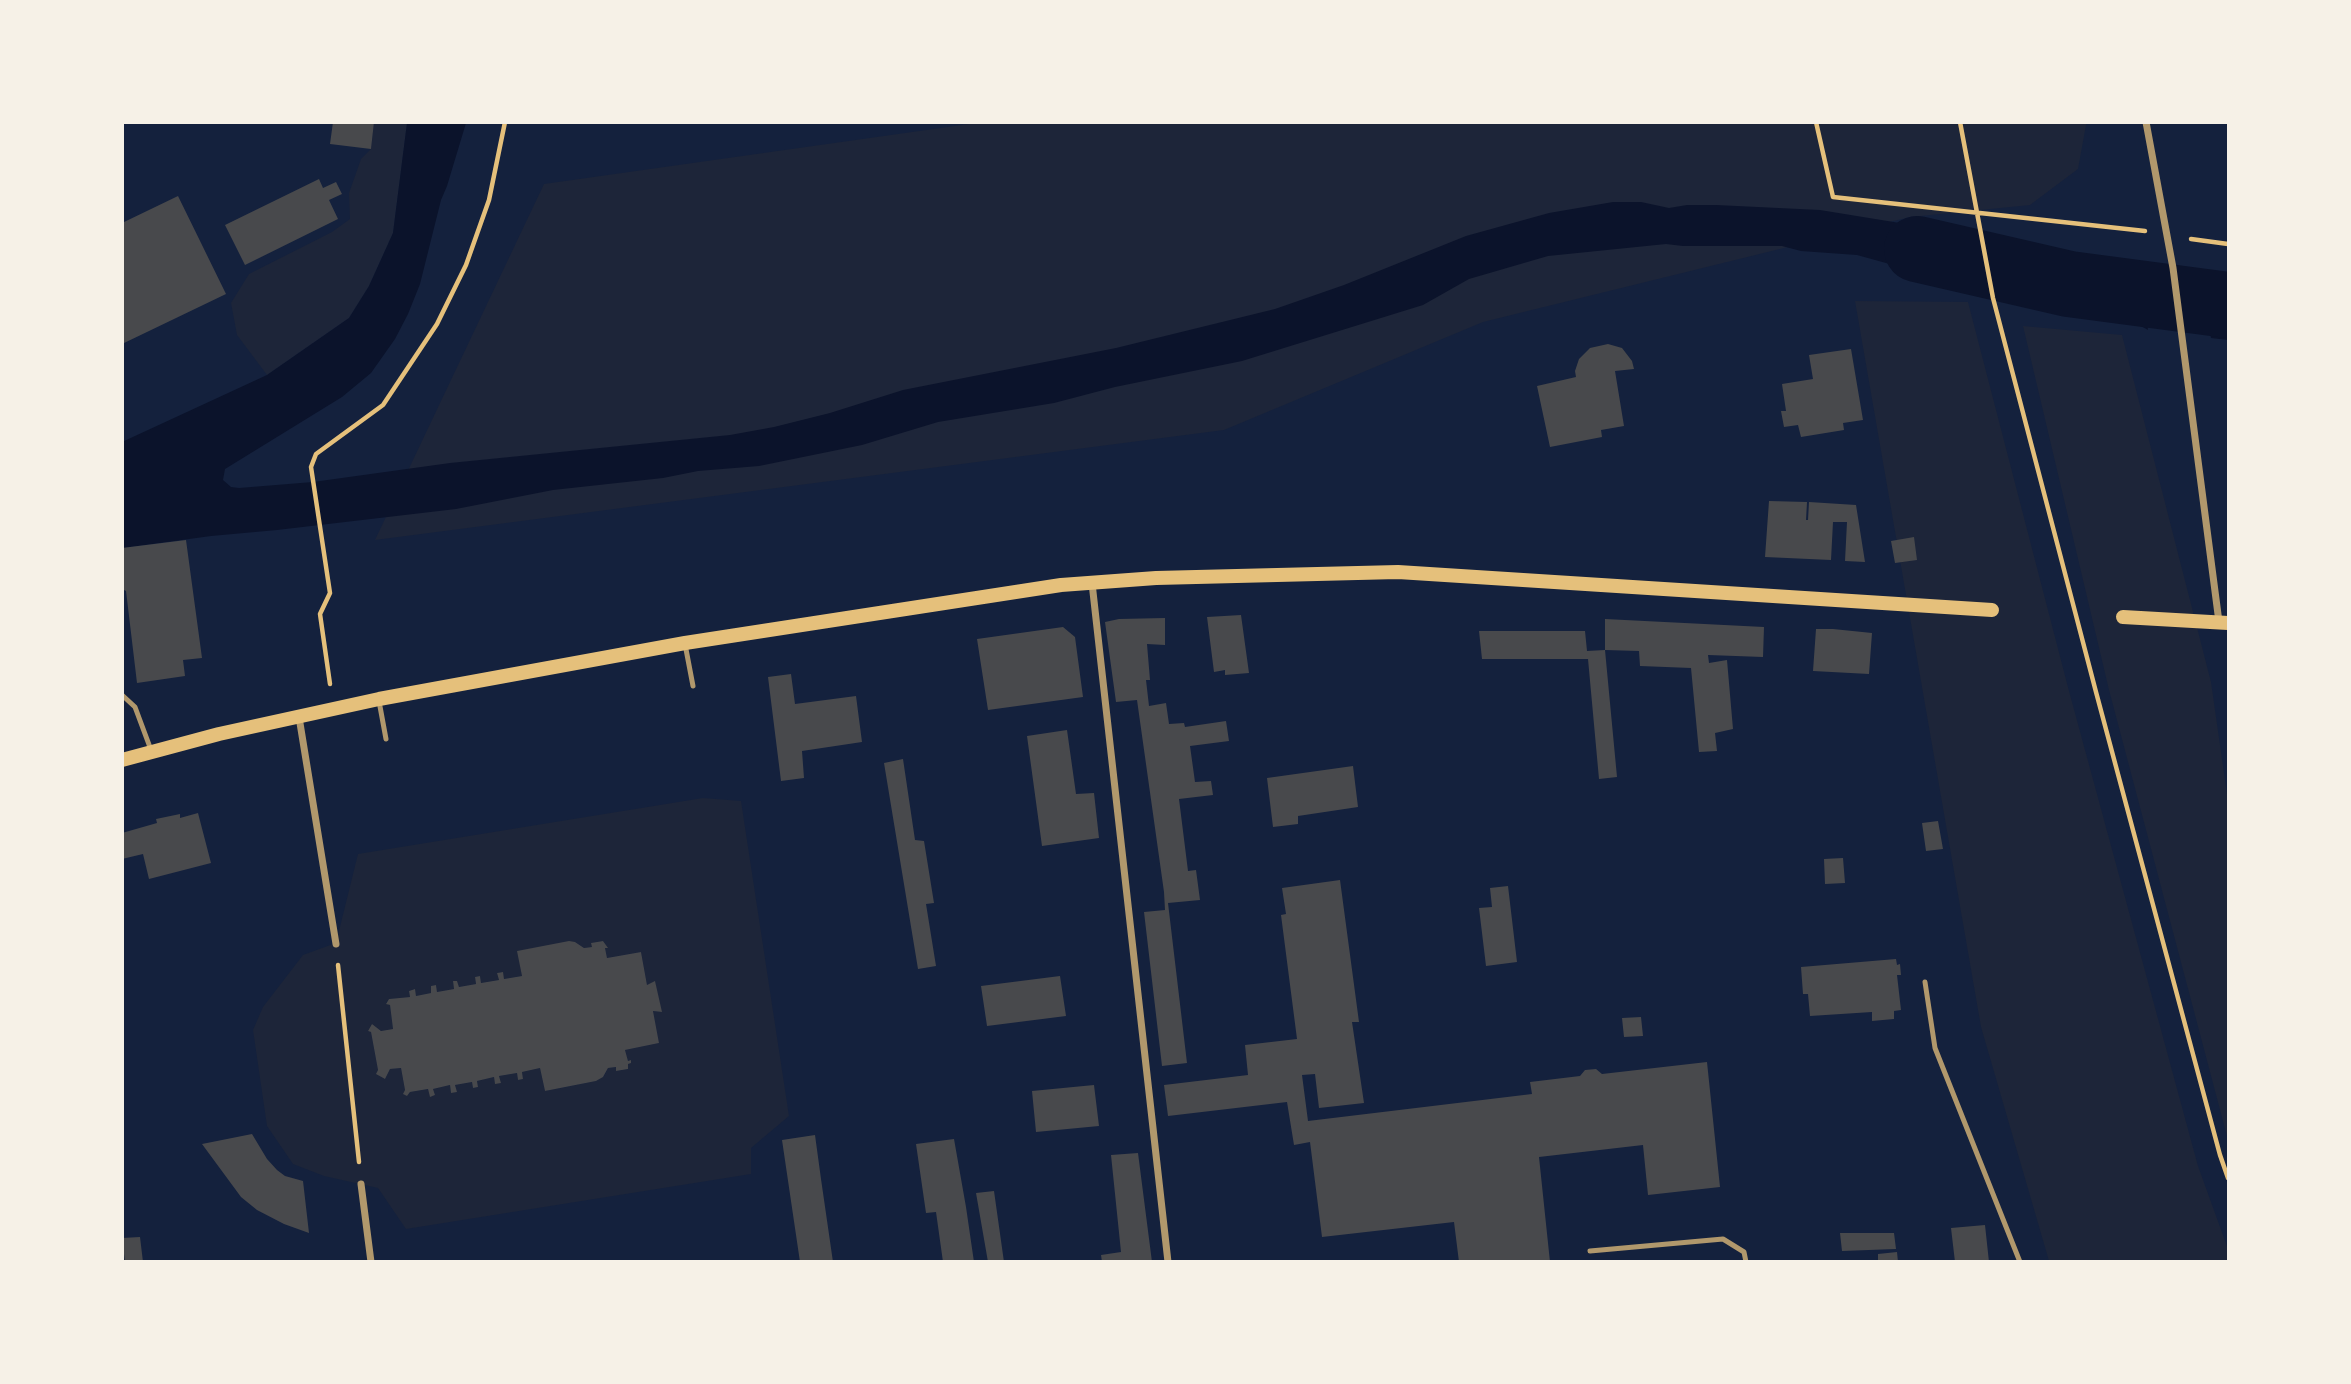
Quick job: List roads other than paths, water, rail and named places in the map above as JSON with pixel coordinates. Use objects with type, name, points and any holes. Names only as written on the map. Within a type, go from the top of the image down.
[{"type":"main road","points":[[122,760],[379,699],[685,643],[1061,585],[1156,578],[1398,572],[1992,610]]},
{"type":"main road","points":[[2123,617],[2224,622]]},
{"type":"street","points":[[2146,122],[2173,268],[2224,622]]},
{"type":"street","points":[[1092,583],[1168,1262]]},
{"type":"street","points":[[299,717],[336,944]]},
{"type":"street","points":[[361,1184],[371,1262]]},
{"type":"lane","points":[[685,643],[693,686]]},
{"type":"lane","points":[[122,695],[135,707],[151,752]]},
{"type":"lane","points":[[379,699],[387,739]]},
{"type":"lane","points":[[1925,982],[1935,1048],[2020,1262]]},
{"type":"lane","points":[[1590,1251],[1723,1240],[1744,1252],[1746,1262]]},
{"type":"waterway","points":[[1917,249],[2069,284],[2228,305]]}]
